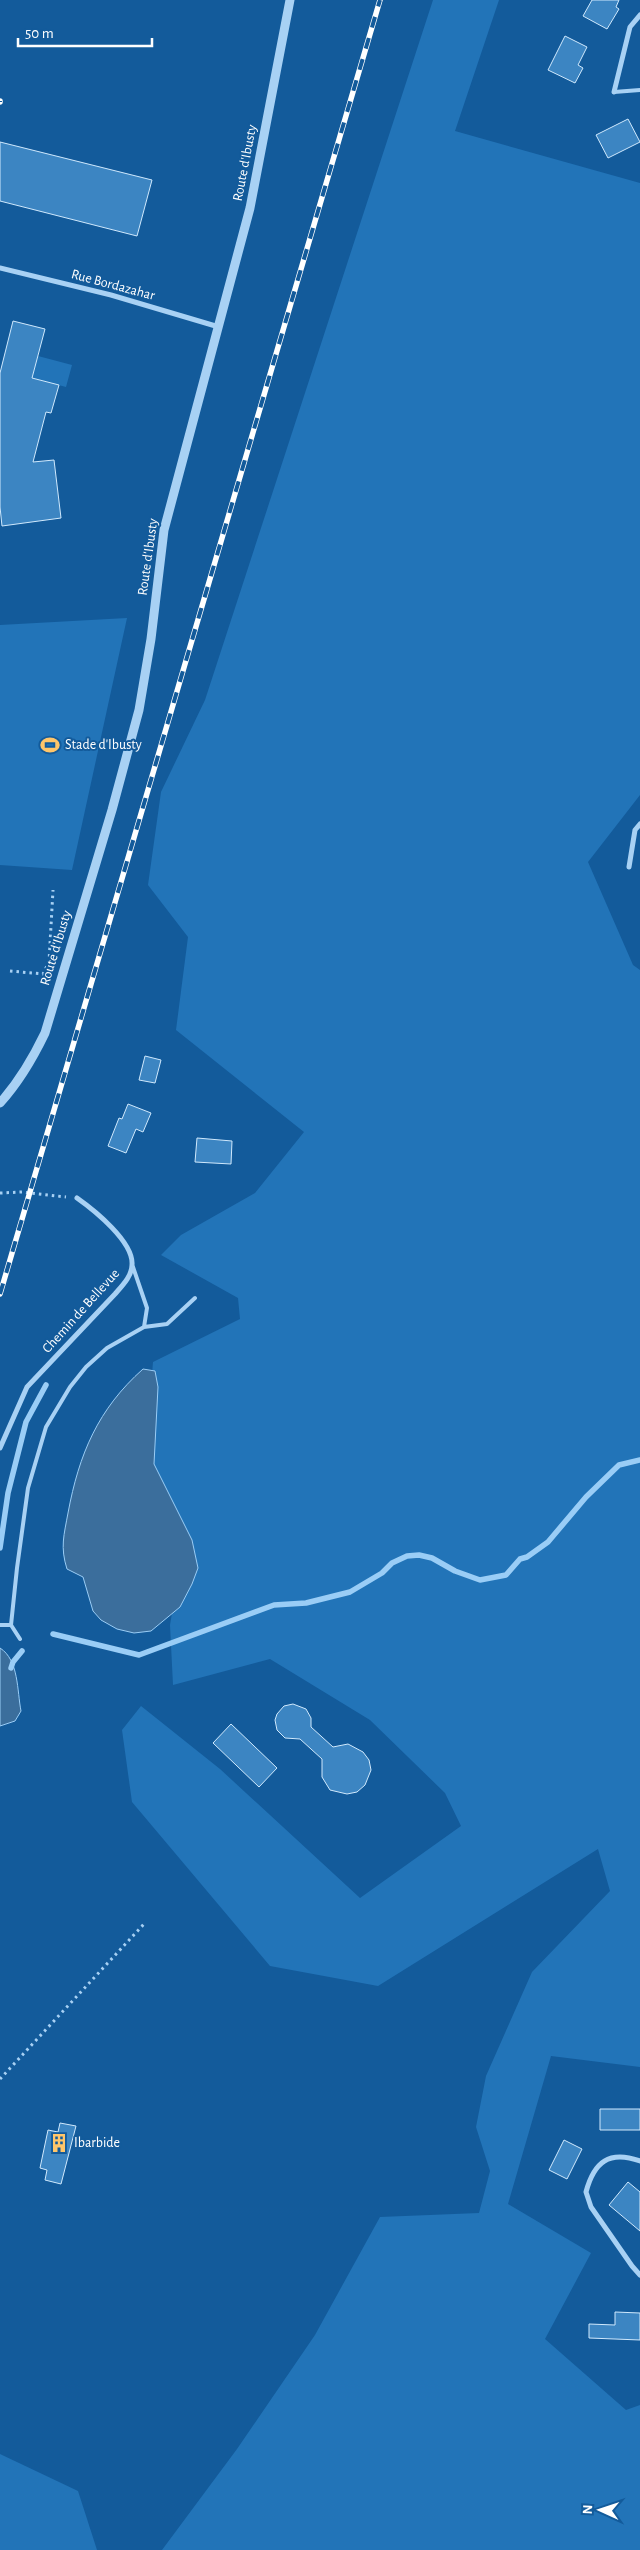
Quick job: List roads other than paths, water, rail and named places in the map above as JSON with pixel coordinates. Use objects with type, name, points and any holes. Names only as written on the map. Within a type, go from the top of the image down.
[{"type":"street","name":"Route d'Ibusty","points":[[0,1103],[13,1089],[31,1061],[45,1033],[112,810],[145,678],[164,530],[250,208],[290,0]]},
{"type":"street","points":[[614,92],[630,27],[640,15]]},
{"type":"street","name":"Rue Bordazahar","points":[[0,268],[111,295],[219,327]]},
{"type":"street","points":[[629,867],[635,830],[640,824]]},
{"type":"street","name":"Chemin de Bellevue","points":[[0,1448],[27,1387],[115,1294],[127,1280],[133,1266],[131,1256],[124,1242],[92,1209],[77,1198]]},
{"type":"street","points":[[640,2161],[629,2157],[611,2157],[597,2166],[586,2192],[591,2207],[640,2275]]},
{"type":"lane","points":[[614,92],[640,90]]},
{"type":"lane","points":[[133,1266],[147,1308],[144,1327]]},
{"type":"lane","points":[[20,1639],[11,1625],[28,1488],[46,1427],[56,1406],[86,1367],[107,1348],[144,1327],[167,1324],[195,1298]]},
{"type":"lane","points":[[0,1625],[11,1625]]},
{"type":"waterway","points":[[0,1548],[8,1493],[26,1422],[46,1385]]},
{"type":"waterway","points":[[53,1634],[139,1655],[274,1605],[306,1603],[350,1592],[382,1573],[392,1563],[407,1556],[419,1555],[432,1558],[455,1571],[480,1580],[506,1575],[520,1559],[527,1557],[548,1542],[586,1497],[619,1465],[640,1460]]},
{"type":"waterway","points":[[11,1668],[13,1662],[22,1651]]},
{"type":"railway","points":[[0,1294],[380,0]]},
{"type":"place","name":"Stade d'Ibusty","points":[[50,745]]},
{"type":"place","name":"Ibarbide","points":[[59,2143]]}]
